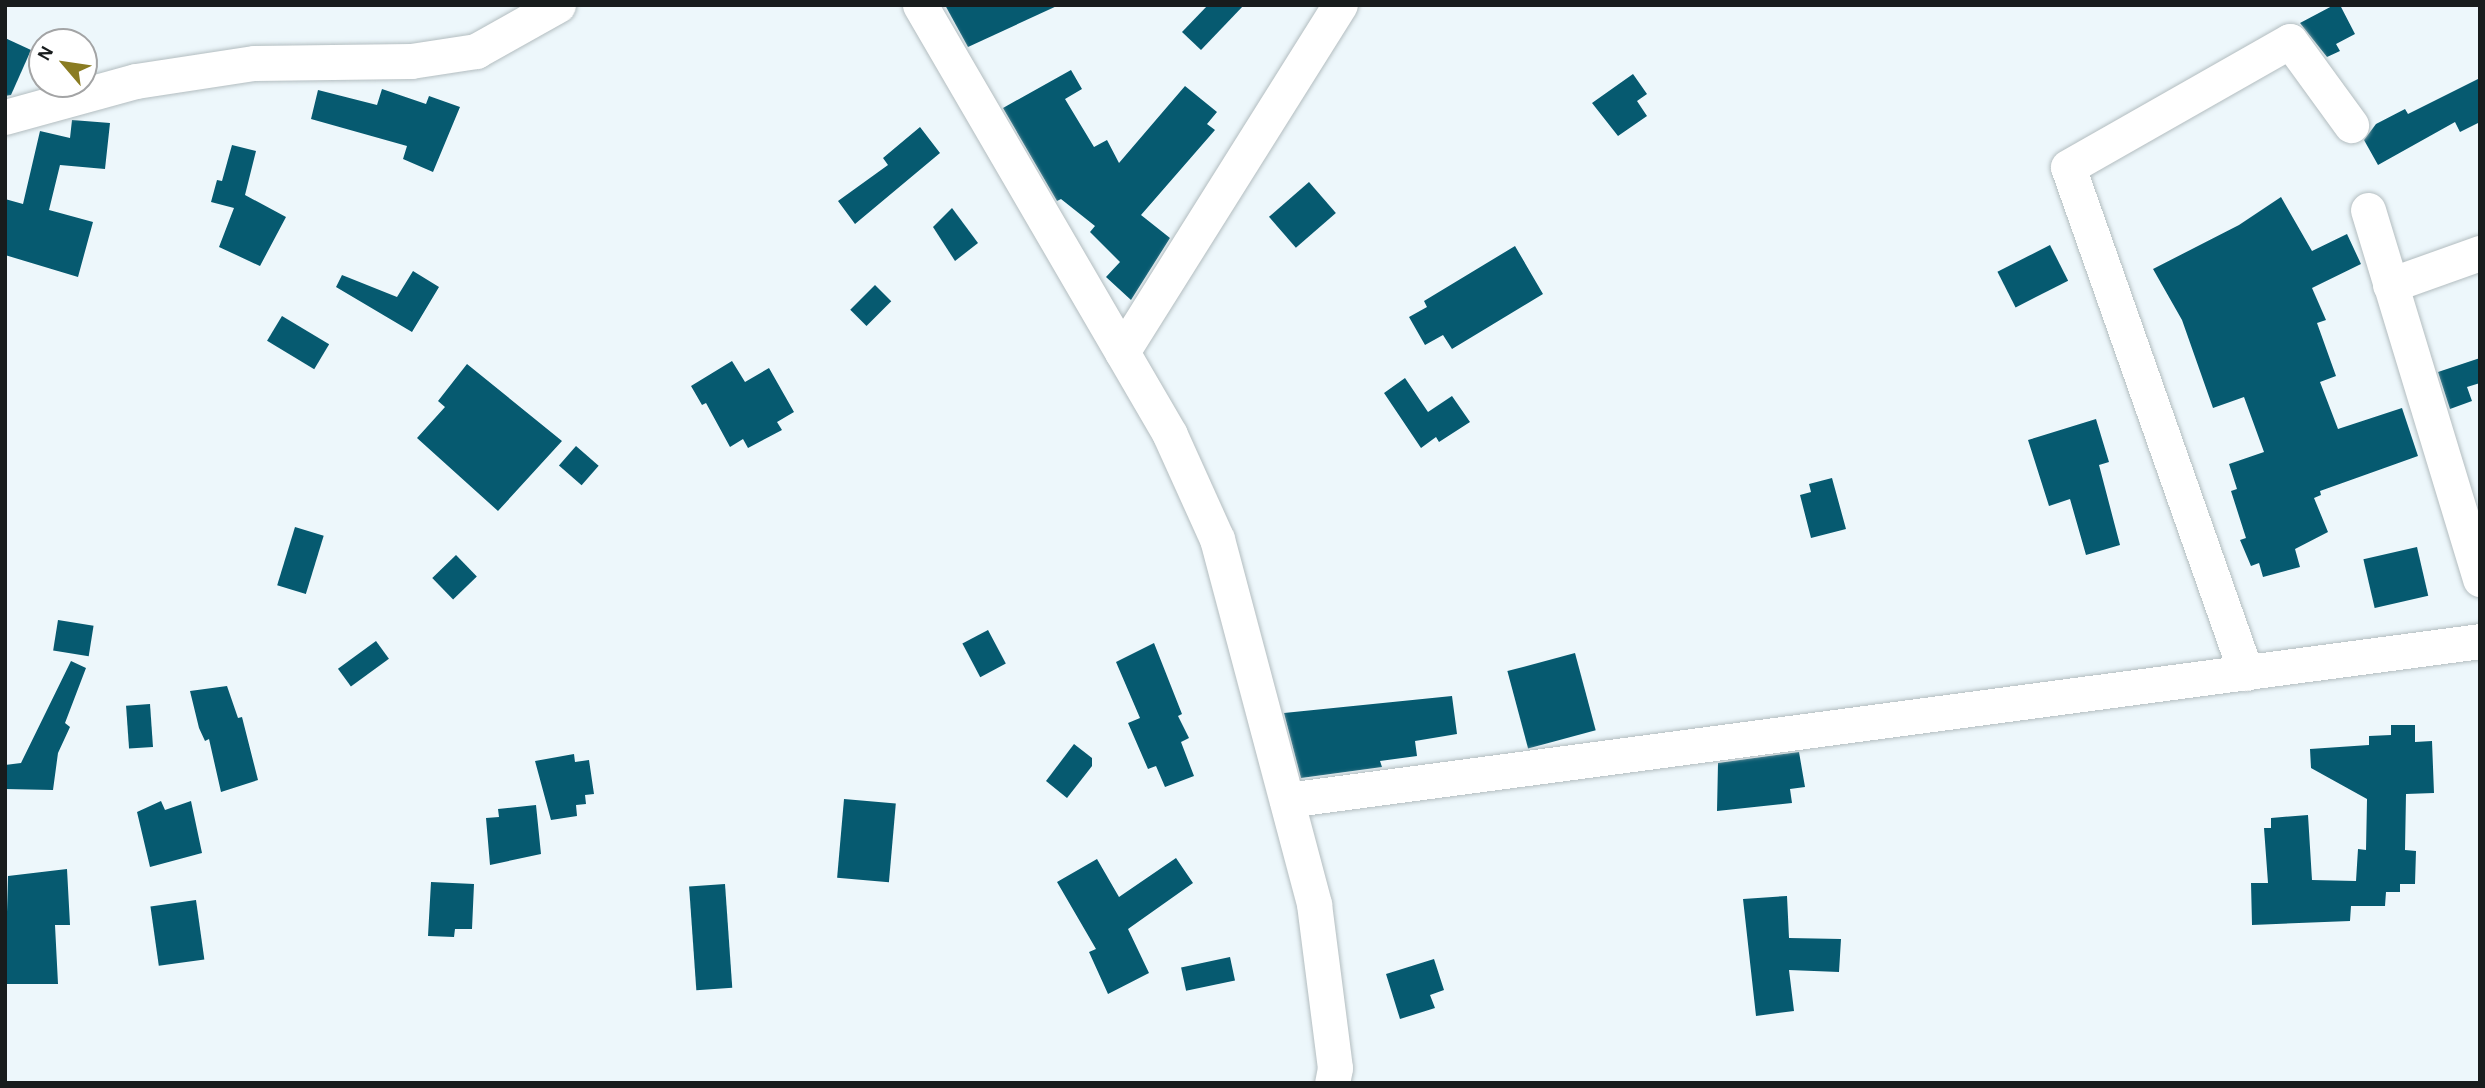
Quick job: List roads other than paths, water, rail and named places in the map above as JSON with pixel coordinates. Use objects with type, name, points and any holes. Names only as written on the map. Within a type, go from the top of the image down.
[{"type":"street","points":[[5,117],[136,81],[254,63],[411,61],[476,51],[558,5]]},
{"type":"street","points":[[920,5],[1170,435],[1217,539],[1314,904],[1335,1068],[1332,1083]]},
{"type":"street","points":[[1122,352],[1340,5]]},
{"type":"street","points":[[2246,673],[2068,167],[2290,41],[2351,125]]},
{"type":"street","points":[[2368,209],[2480,579]]},
{"type":"street","points":[[2390,285],[2480,253]]},
{"type":"street","points":[[1287,800],[2480,641]]}]
